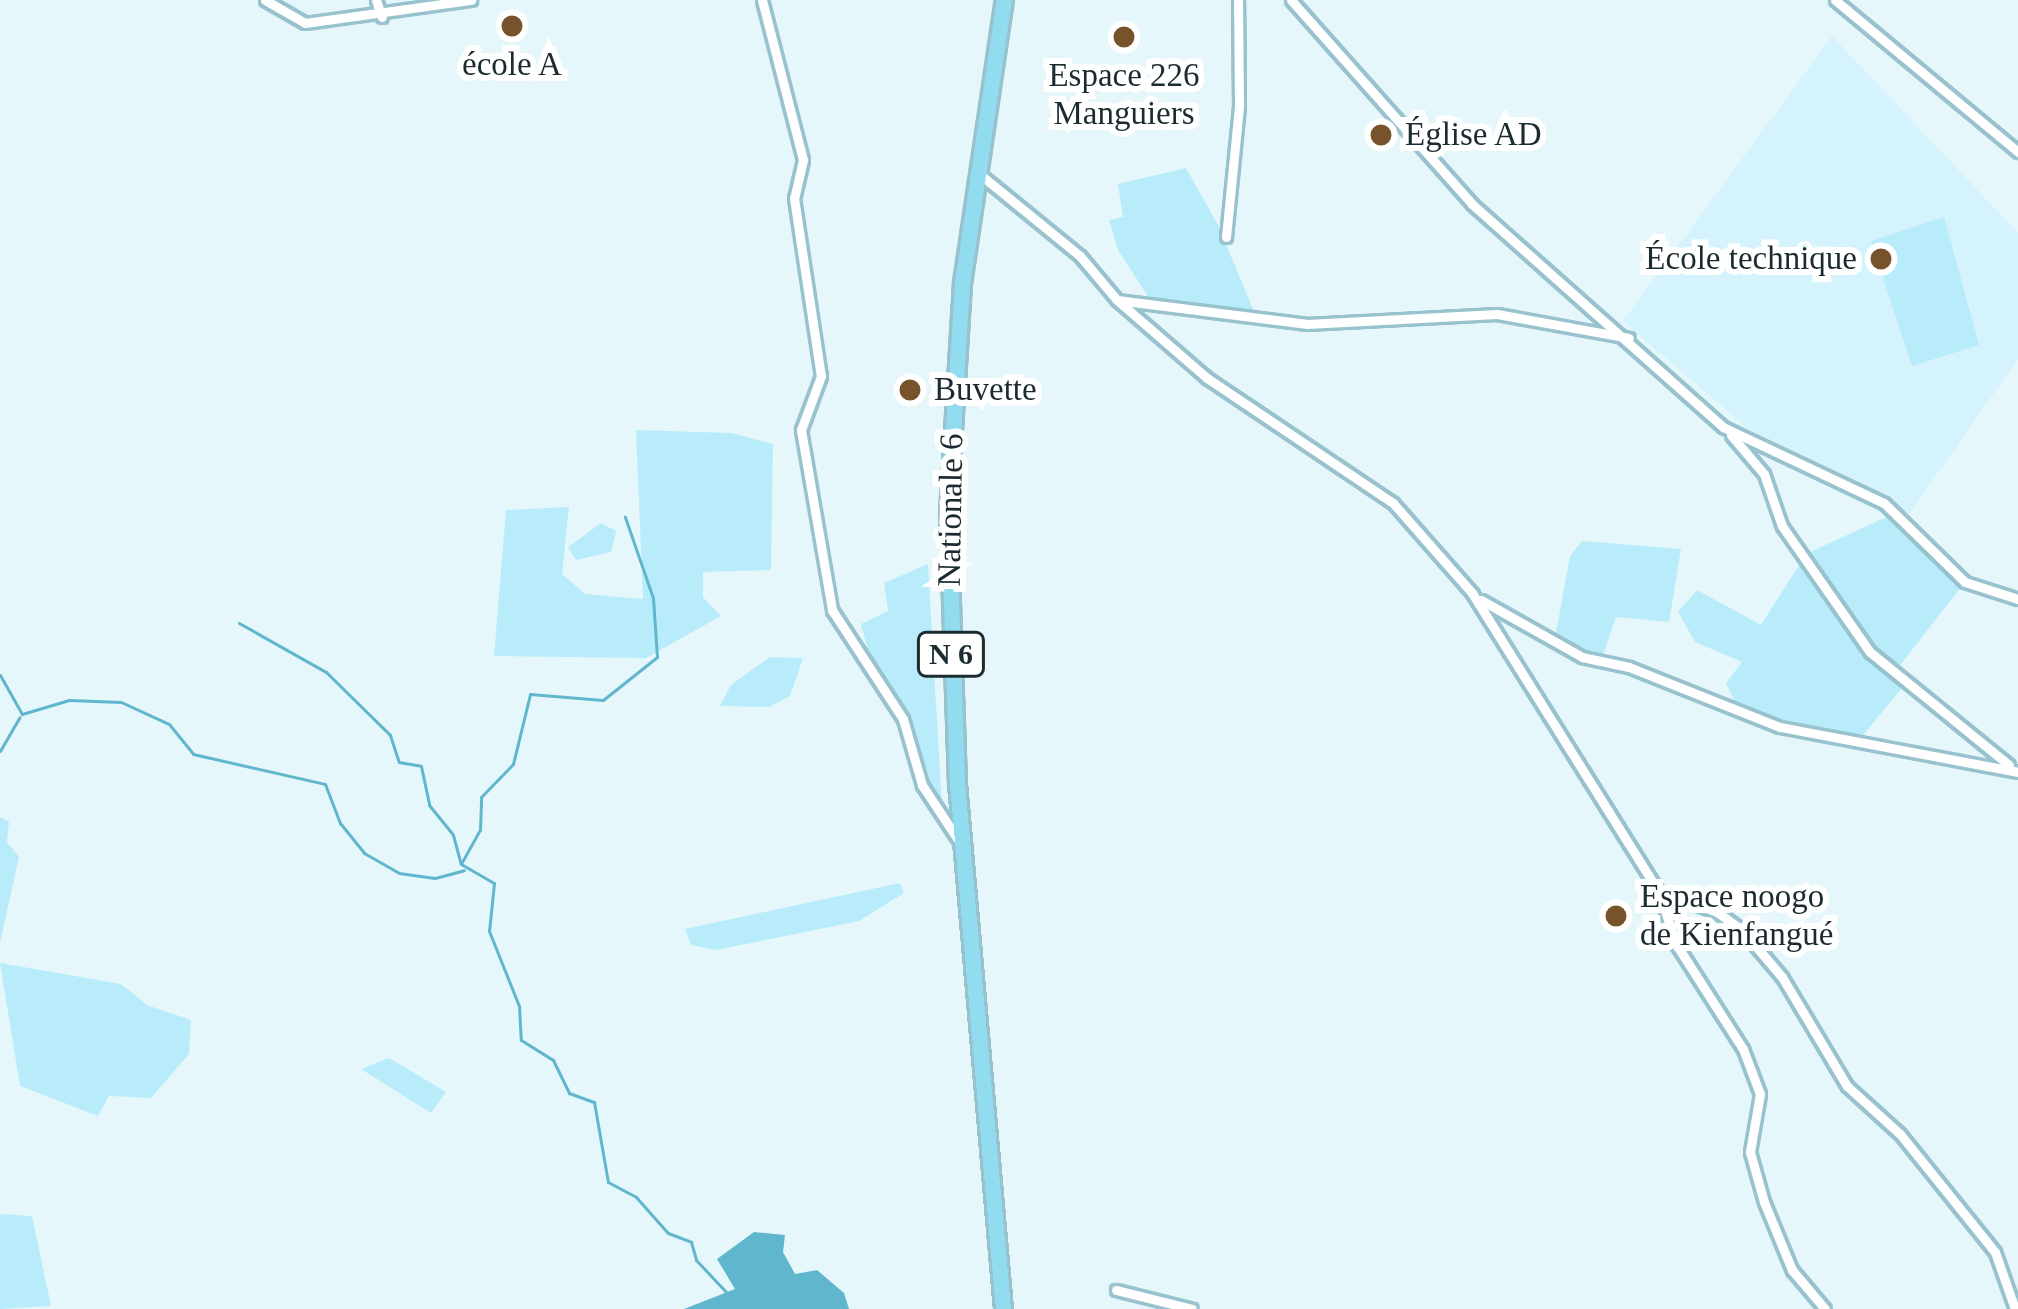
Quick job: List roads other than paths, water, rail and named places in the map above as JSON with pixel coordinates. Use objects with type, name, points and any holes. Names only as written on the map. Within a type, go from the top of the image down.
[{"type":"main road","name":"Nationale 6","points":[[1004,0],[977,172],[948,512],[964,853],[1004,1309]]},
{"type":"street","points":[[265,0],[305,23],[382,17],[471,0]]},
{"type":"street","points":[[376,0],[382,17]]},
{"type":"street","points":[[763,0],[803,160],[794,198],[821,376],[801,430],[832,610],[904,718],[922,785],[964,853]]},
{"type":"street","points":[[1226,237],[1239,106],[1238,0]]},
{"type":"street","points":[[1291,0],[1472,204],[1630,338],[1764,473],[1782,526],[1870,652],[2018,772]]},
{"type":"street","points":[[1835,0],[2018,152]]},
{"type":"street","points":[[977,172],[1080,256],[1117,300],[1207,378],[1393,503],[1472,593],[1659,892],[1676,944],[1743,1049],[1760,1094],[1750,1152],[1763,1202],[1792,1270],[1826,1309]]},
{"type":"street","points":[[1117,300],[1307,324],[1497,314],[1630,338]]},
{"type":"street","points":[[1723,427],[1884,503],[1965,582],[2018,599]]},
{"type":"street","points":[[1472,593],[1513,625],[1582,657],[1629,667],[1780,727],[2018,772]]},
{"type":"street","points":[[1659,892],[1717,912],[1742,930],[1782,977],[1846,1086],[1900,1134],[1995,1252],[2015,1309]]},
{"type":"street","points":[[1116,1290],[1192,1309]]},
{"type":"waterway","points":[[462,862],[480,830],[481,797],[513,764],[530,694],[603,700],[657,657],[653,598],[625,517]]},
{"type":"waterway","points":[[239,623],[326,672],[390,735],[399,762],[421,766],[429,805],[453,835],[461,864],[494,883],[489,931],[519,1006],[521,1040],[553,1060],[569,1093],[594,1102],[608,1182],[636,1197],[668,1233],[691,1242],[696,1260],[729,1295]]},
{"type":"waterway","points":[[0,675],[22,714],[69,700],[121,702],[169,724],[193,754],[325,784],[340,823],[364,853],[399,873],[435,878],[464,870]]},
{"type":"waterway","points":[[0,751],[20,717]]},
{"type":"place","name":"école A","points":[[512,26]]},
{"type":"place","name":"Espace 226 Manguiers","points":[[1124,37]]},
{"type":"place","name":"Église AD","points":[[1381,135]]},
{"type":"place","name":"École technique","points":[[1881,259]]},
{"type":"place","name":"Buvette","points":[[910,390]]},
{"type":"place","name":"Espace noogo de Kienfangué","points":[[1616,916]]}]
